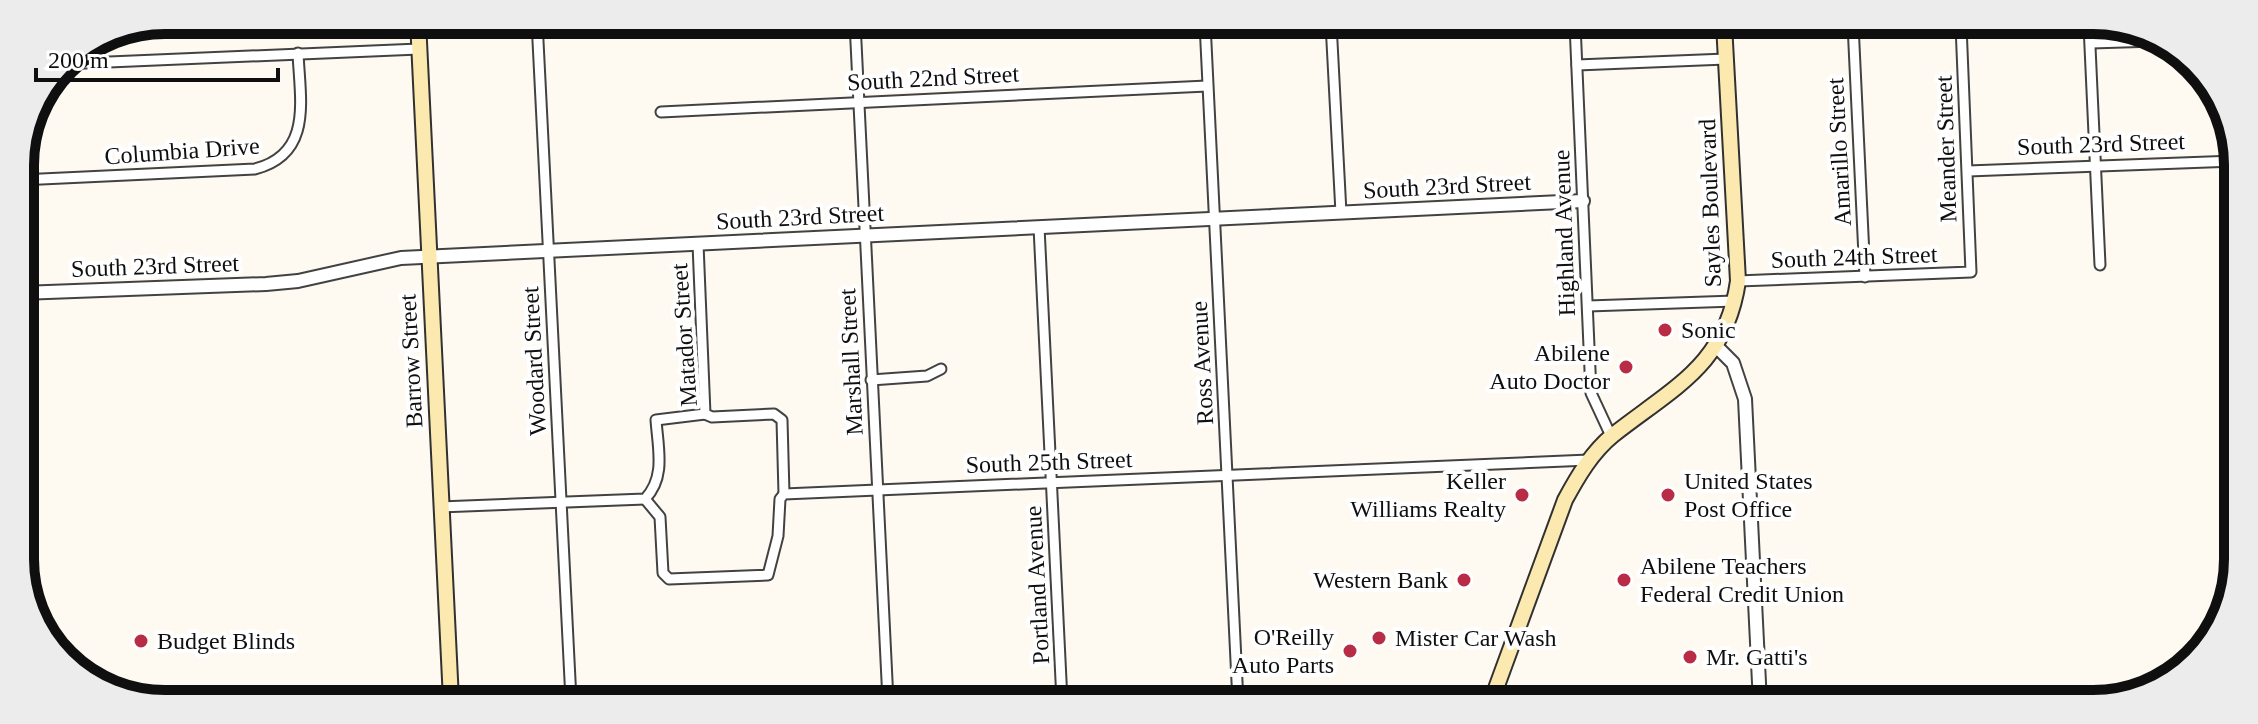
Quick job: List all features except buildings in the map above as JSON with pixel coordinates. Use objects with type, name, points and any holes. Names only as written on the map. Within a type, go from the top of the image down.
[{"type":"main road","name":"Barrow Street","points":[[418,34],[450,690]]},
{"type":"main road","name":"Sayles Boulevard","points":[[1495,690],[1565,500],[1589,460],[1611,436],[1682,385],[1703,366],[1716,346],[1735,301],[1738,281],[1725,34]]},
{"type":"street","name":"Woodard Street","points":[[538,34],[570,690]]},
{"type":"street","name":"Marshall Street","points":[[856,34],[887,690]]},
{"type":"street","name":"Ross Avenue","points":[[1205,34],[1237,690]]},
{"type":"street","points":[[1332,34],[1341,213]]},
{"type":"street","name":"Highland Avenue","points":[[1575,34],[1591,393],[1611,436]]},
{"type":"street","name":"Amarillo Street","points":[[1853,34],[1865,277]]},
{"type":"street","name":"Meander Street","points":[[1961,34],[1971,272]]},
{"type":"street","points":[[2090,34],[2100,265]]},
{"type":"street","points":[[2091,43],[2137,42]]},
{"type":"street","points":[[84,63],[419,49]]},
{"type":"street","name":"Columbia Drive","points":[[34,179],[255,169],[271,165],[287,154],[297,136],[300,112],[298,53]]},
{"type":"street","points":[[1577,65],[1726,59]]},
{"type":"street","name":"South 22nd Street","points":[[661,112],[1207,86]]},
{"type":"street","name":"South 23rd Street","points":[[1968,171],[2224,161]]},
{"type":"street","name":"South 23rd Street","points":[[34,293],[266,284],[298,281],[376,261],[428,257],[1583,201]]},
{"type":"street","name":"Portland Avenue","points":[[1039,227],[1061,690]]},
{"type":"street","name":"Matador Street","points":[[698,244],[705,414],[712,417],[774,414],[782,420],[784,494]]},
{"type":"street","name":"South 24th Street","points":[[1738,281],[1971,272]]},
{"type":"street","points":[[1588,306],[1735,301]]},
{"type":"street","points":[[1716,346],[1733,363],[1745,399],[1759,690]]},
{"type":"street","points":[[871,380],[927,376],[941,369]]},
{"type":"street","points":[[440,507],[645,499],[654,489],[659,475],[656,420],[705,414]]},
{"type":"street","name":"South 25th Street","points":[[784,494],[1589,460]]},
{"type":"street","points":[[645,499],[660,517],[663,573],[669,579],[691,579],[768,575],[778,536],[780,499],[784,494]]},
{"type":"place","name":"Sonic","points":[[1665,330]]},
{"type":"place","name":"Abilene Auto Doctor","points":[[1626,367]]},
{"type":"place","name":"Keller Williams Realty","points":[[1522,495]]},
{"type":"place","name":"United States Post Office","points":[[1668,495]]},
{"type":"place","name":"Western Bank","points":[[1464,580]]},
{"type":"place","name":"Abilene Teachers Federal Credit Union","points":[[1624,580]]},
{"type":"place","name":"Mister Car Wash","points":[[1379,638]]},
{"type":"place","name":"Budget Blinds","points":[[141,641]]},
{"type":"place","name":"O'Reilly Auto Parts","points":[[1350,651]]},
{"type":"place","name":"Mr. Gatti's","points":[[1690,657]]}]
